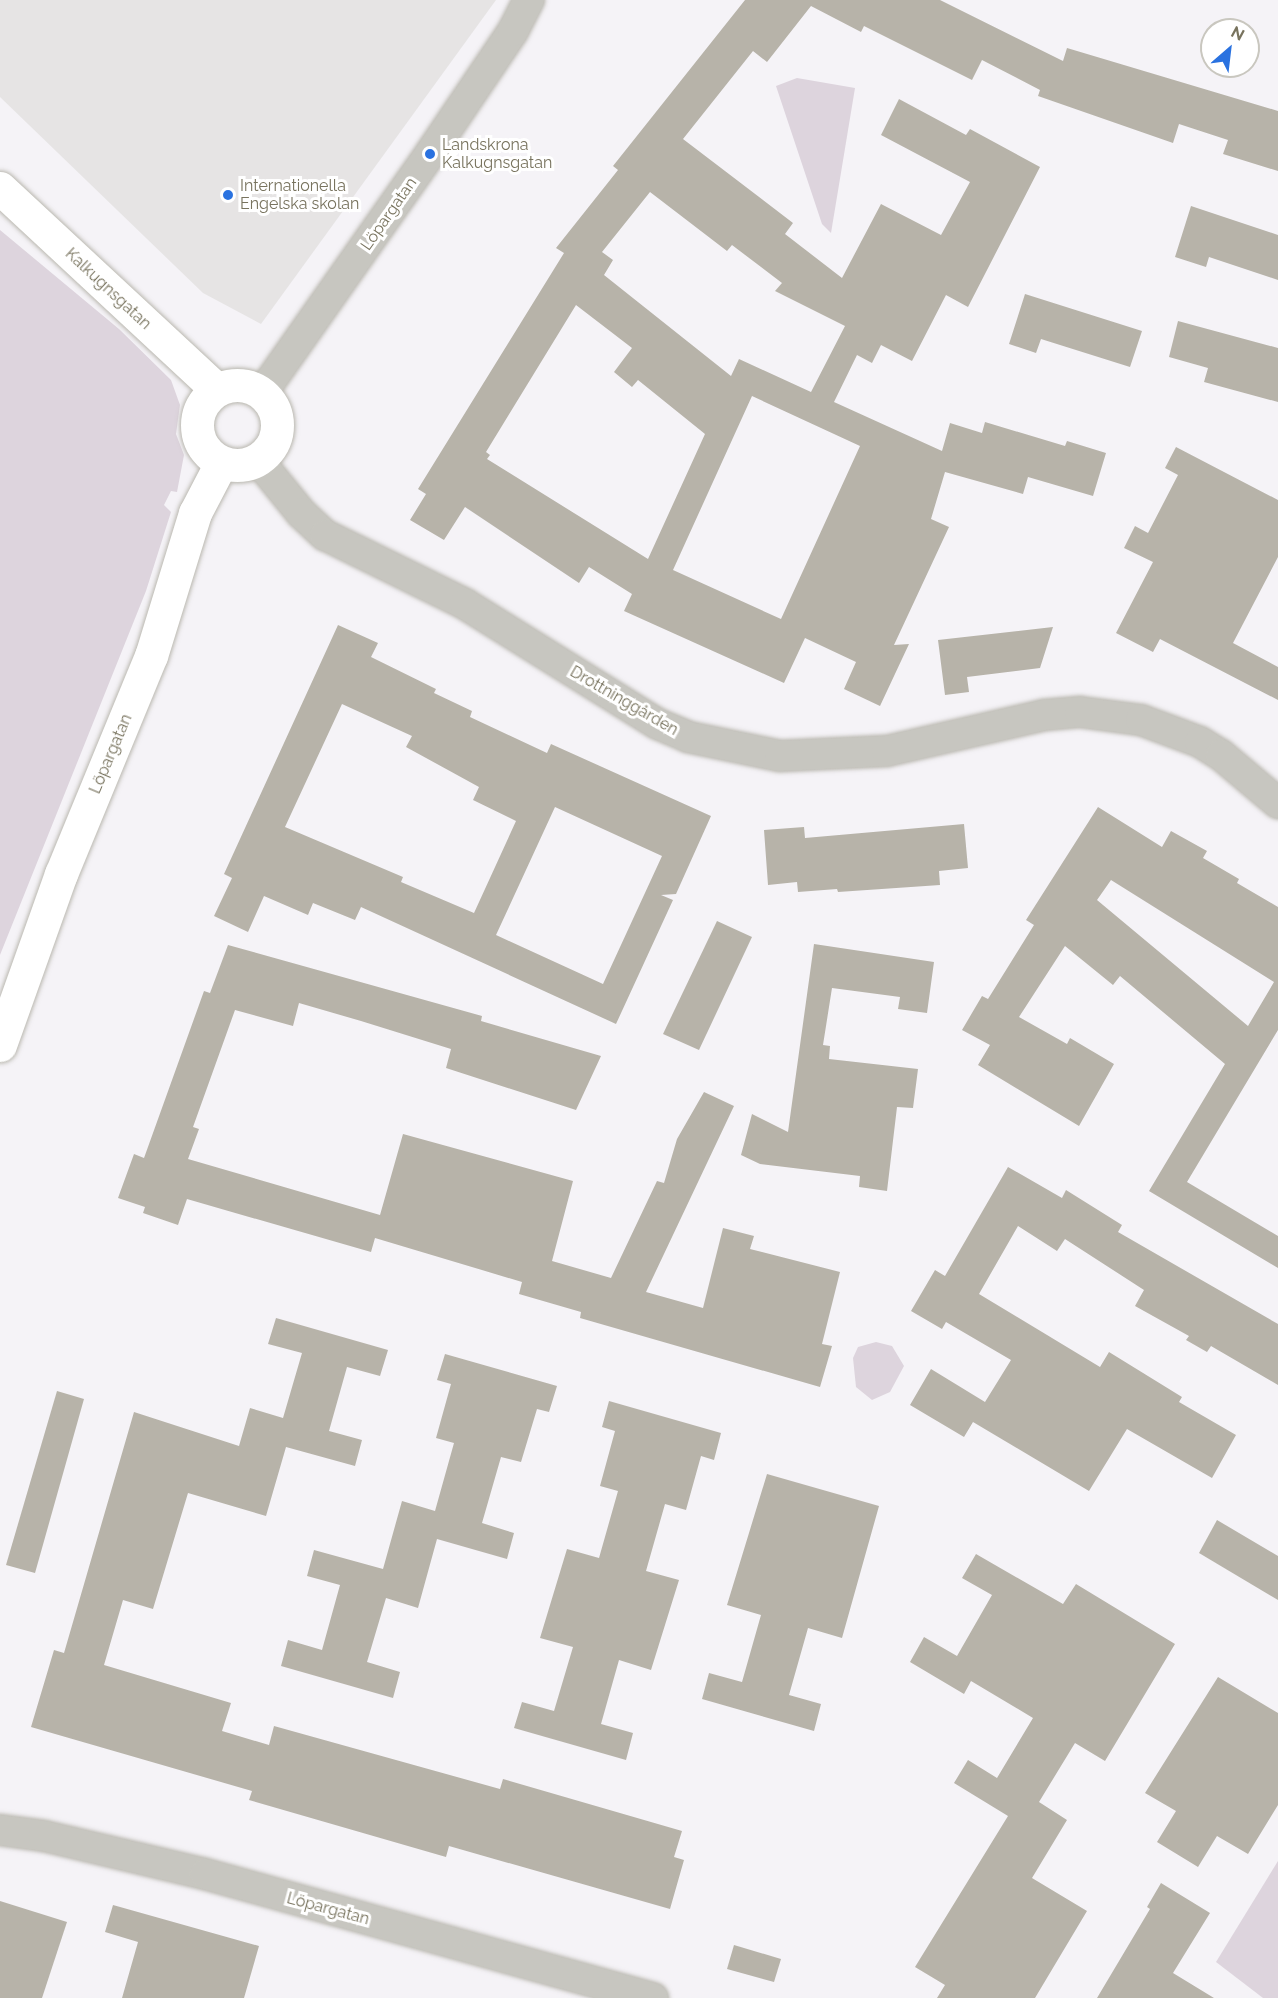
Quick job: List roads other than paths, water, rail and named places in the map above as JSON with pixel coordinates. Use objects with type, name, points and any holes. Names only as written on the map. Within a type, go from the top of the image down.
[{"type":"street","name":"Löpargatan","points":[[262,393],[437,145],[513,31],[529,0]]},
{"type":"street","name":"Kalkugnsgatan","points":[[0,188],[216,389]]},
{"type":"street","points":[[240,384],[262,393],[274,408],[277,428],[271,446],[258,460],[236,466],[221,463],[202,447],[196,432],[200,408],[216,389],[240,384]]},
{"type":"street","name":"Drottninggården","points":[[258,460],[301,513],[325,535],[465,604],[658,724],[688,737],[780,756],[887,751],[1044,715],[1080,712],[1141,720],[1200,742],[1221,755],[1278,803]]},
{"type":"street","name":"Löpargatan","points":[[0,1045],[61,874],[151,656],[195,513],[221,463]]},
{"type":"street","name":"Löpargatan","points":[[0,1830],[54,1838],[205,1874],[653,1998]]},
{"type":"place","name":"Landskrona Kalkugnsgatan","points":[[430,154]]},
{"type":"place","name":"Internationella Engelska skolan","points":[[228,195]]}]
